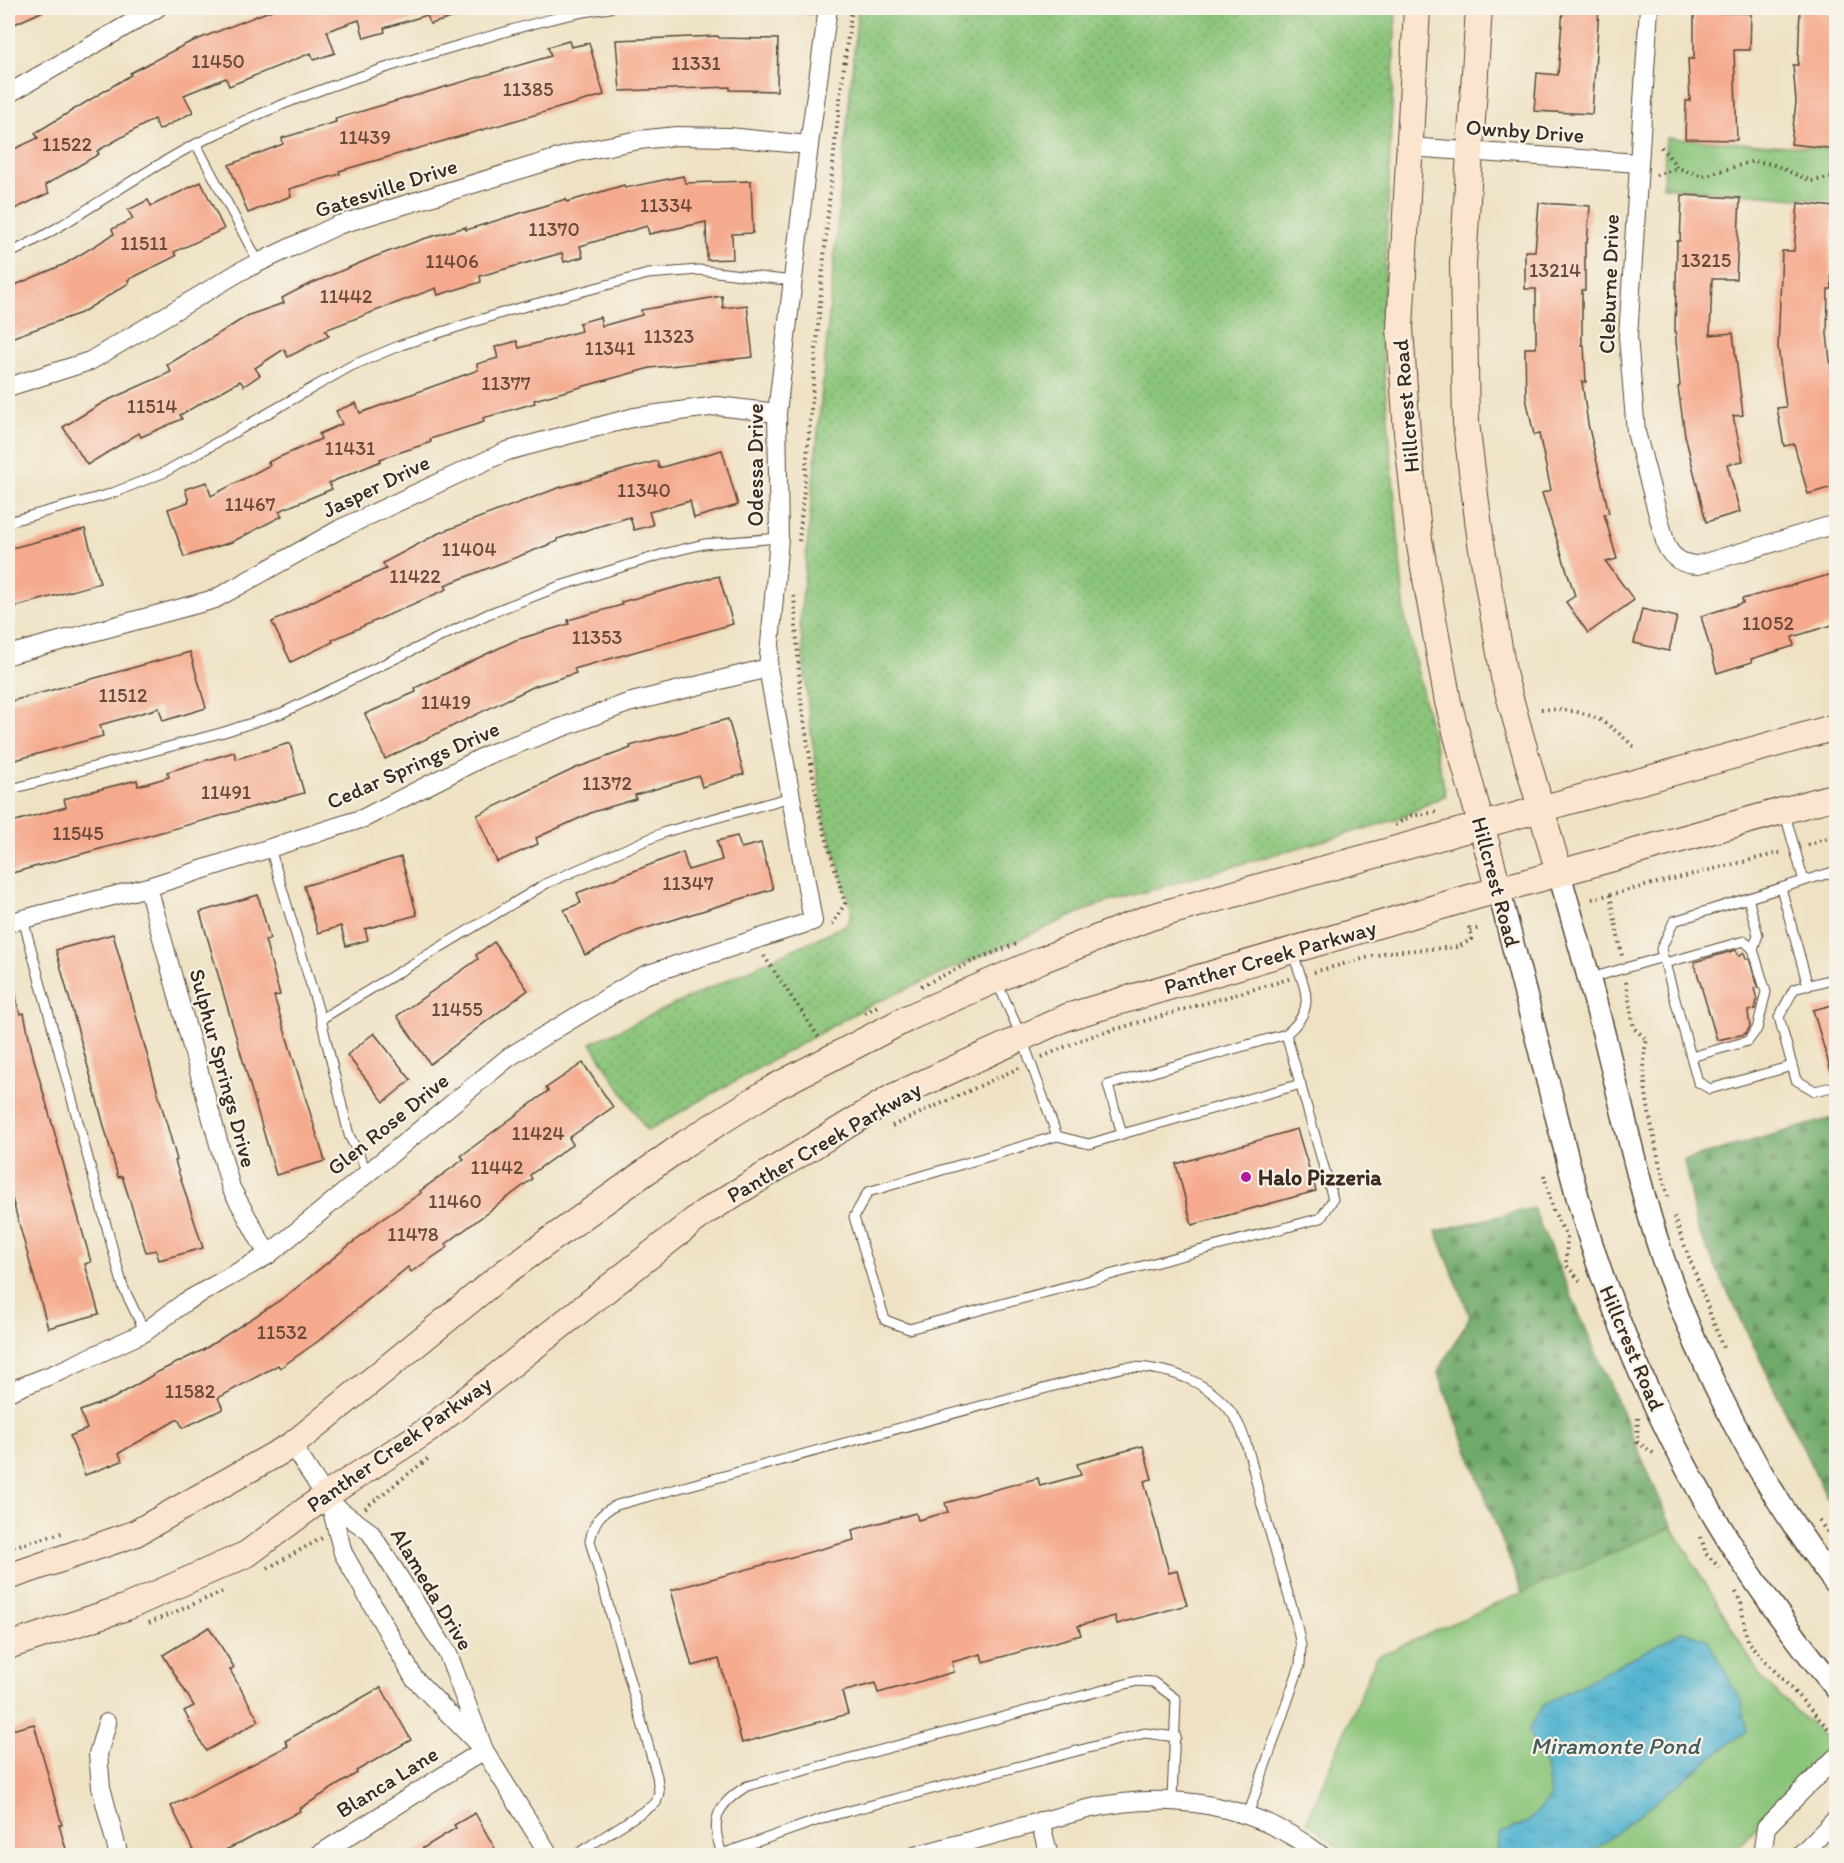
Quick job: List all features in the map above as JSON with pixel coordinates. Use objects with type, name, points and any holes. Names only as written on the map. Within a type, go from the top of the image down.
[{"type":"main road","name":"Hillcrest Road","points":[[1417,8],[1400,328],[1408,445],[1419,540],[1448,702],[1499,891]]},
{"type":"main road","points":[[1479,8],[1463,264],[1466,423],[1481,543],[1504,677],[1559,873]]},
{"type":"main road","points":[[8,1577],[134,1534],[292,1444],[504,1273],[686,1143],[775,1087],[910,1017],[1151,917],[1836,727]]},
{"type":"main road","name":"Panther Creek Parkway","points":[[8,1646],[127,1607],[247,1554],[428,1430],[705,1212],[893,1097],[1067,1017],[1559,873],[1836,796]]},
{"type":"street","points":[[8,94],[157,8]]},
{"type":"street","name":"Cleburne Drive","points":[[1649,8],[1628,337],[1636,432],[1666,545],[1672,556],[1691,565],[1706,563],[1836,524]]},
{"type":"street","name":"Odessa Drive","points":[[818,925],[791,797],[768,668],[779,538],[777,413],[809,145],[828,9]]},
{"type":"street","name":"Gatesville Drive","points":[[8,387],[90,361],[259,263],[338,225],[578,152],[639,140],[676,136],[729,137],[809,145]]},
{"type":"street","name":"Ownby Drive","points":[[1409,147],[1638,163]]},
{"type":"street","name":"Jasper Drive","points":[[8,655],[215,598],[340,529],[507,451],[635,417],[717,406],[777,413]]},
{"type":"street","name":"Cedar Springs Drive","points":[[15,921],[148,887],[364,818],[487,755],[628,703],[768,668]]},
{"type":"street","points":[[1559,873],[1646,1206],[1684,1313],[1746,1445],[1800,1533],[1836,1584]]},
{"type":"street","name":"Sulphur Springs Drive","points":[[148,887],[231,1188],[268,1255]]},
{"type":"street","name":"Hillcrest Road","points":[[1499,891],[1575,1188],[1593,1249],[1625,1338],[1669,1434],[1720,1526],[1787,1626],[1836,1688]]},
{"type":"street","name":"Glen Rose Drive","points":[[9,1385],[145,1332],[185,1302],[268,1255],[367,1171],[509,1057],[645,975],[818,925]]},
{"type":"street","name":"Alameda Drive","points":[[292,1444],[344,1523],[343,1553],[414,1678],[484,1750]]},
{"type":"street","name":"Alameda Drive","points":[[344,1523],[370,1532],[448,1654],[484,1750],[550,1856]]},
{"type":"street","points":[[107,1723],[98,1754],[101,1787],[119,1856]]},
{"type":"street","name":"Blanca Lane","points":[[316,1856],[484,1750]]},
{"type":"street","points":[[1762,1856],[1766,1827],[1836,1757]]},
{"type":"street","points":[[915,1856],[1110,1803],[1172,1800],[1205,1803],[1248,1815],[1295,1836],[1322,1856]]},
{"type":"street","points":[[1799,1856],[1836,1819]]},
{"type":"street","points":[[1040,1821],[1049,1856]]},
{"type":"lane","points":[[8,254],[55,229],[125,183],[196,144],[283,103],[355,76],[525,26],[610,8]]},
{"type":"lane","points":[[777,8],[828,9]]},
{"type":"lane","points":[[196,144],[259,263]]},
{"type":"lane","points":[[8,522],[110,494],[163,473],[351,366],[401,345],[508,311],[648,274],[699,270],[793,281]]},
{"type":"lane","points":[[8,789],[224,732],[282,713],[488,614],[560,586],[704,544],[779,538]]},
{"type":"lane","points":[[321,1019],[547,883],[665,832],[791,797]]},
{"type":"lane","points":[[1784,811],[1804,881]]},
{"type":"lane","points":[[270,848],[321,1019],[349,1135],[367,1171]]},
{"type":"lane","points":[[1792,1066],[1710,1089],[1698,1082],[1661,949],[1674,921],[1836,872]]},
{"type":"lane","points":[[1781,888],[1808,986]]},
{"type":"lane","points":[[1748,898],[1758,935],[1753,949]]},
{"type":"lane","points":[[15,921],[123,1287],[145,1332]]},
{"type":"lane","points":[[1588,979],[1744,941],[1753,949],[1766,992],[1757,1029],[1749,1041],[1691,1057]]},
{"type":"lane","points":[[1122,1134],[1108,1085],[1286,1034],[1301,1022],[1308,1003],[1292,951]]},
{"type":"lane","points":[[1836,978],[1794,990],[1779,1017],[1796,1080],[1815,1091],[1836,1086]]},
{"type":"lane","points":[[996,980],[1022,1038],[1057,1136]]},
{"type":"lane","points":[[1286,1034],[1301,1084],[1334,1199],[1322,1218],[909,1329],[885,1320],[854,1217],[868,1192],[1057,1136],[1089,1144],[1301,1084]]},
{"type":"lane","points":[[574,1856],[656,1803],[659,1792],[657,1776],[590,1541],[594,1523],[603,1511],[616,1505],[1124,1367],[1149,1367],[1177,1373],[1198,1383],[1219,1399],[1240,1427],[1296,1621],[1301,1646],[1300,1665],[1248,1815]]},
{"type":"lane","points":[[1172,1800],[1176,1737],[1176,1699],[1153,1682],[1137,1681],[747,1786],[730,1796],[719,1811],[715,1833],[723,1855],[830,1816],[1145,1733],[1176,1737]]},
{"type":"path","points":[[799,548],[828,199],[852,8]]},
{"type":"path","points":[[1661,147],[1678,168],[1703,176],[1754,161],[1772,164],[1811,181],[1836,177]]},
{"type":"path","points":[[1656,175],[1678,168]]},
{"type":"path","points":[[794,594],[801,702],[820,817],[845,903],[833,924],[818,925]]},
{"type":"path","points":[[1541,709],[1578,710],[1613,727],[1634,747]]},
{"type":"path","points":[[1592,899],[1794,849],[1836,835]]},
{"type":"path","points":[[1610,896],[1634,1029],[1647,1040],[1642,1056],[1657,1152],[1669,1201]]},
{"type":"path","points":[[884,1130],[1085,1038],[1388,952],[1458,947],[1472,939],[1468,923]]},
{"type":"path","points":[[1470,931],[1480,928]]},
{"type":"path","points":[[773,951],[763,955],[821,1040]]},
{"type":"path","points":[[1671,1211],[1726,1357]]},
{"type":"path","points":[[260,1573],[311,1545],[344,1523],[436,1453]]},
{"type":"path","points":[[1817,1519],[1836,1543]]},
{"type":"path","points":[[141,1626],[162,1620],[230,1588]]},
{"type":"green space","points":[[858,8],[1396,8],[1382,350],[1405,617],[1446,795],[1395,820],[1095,906],[866,1007],[647,1131],[591,1043],[848,924],[852,910],[824,818],[810,725],[800,622]]},
{"type":"green space","points":[[1666,138],[1836,149],[1836,201],[1663,187]]},
{"type":"green space","points":[[1836,1117],[1836,1511],[1829,1502],[1696,1226],[1684,1160]]},
{"type":"green space","points":[[1533,1208],[1672,1527],[1522,1593],[1438,1372],[1470,1316],[1436,1231]]},
{"type":"green space","points":[[1672,1527],[1761,1678],[1834,1746],[1731,1855],[1348,1855],[1307,1821],[1376,1657]]},
{"type":"water","name":"Miramonte Pond","points":[[1683,1631],[1707,1639],[1742,1703],[1746,1731],[1587,1855],[1500,1855],[1497,1849],[1501,1833],[1528,1822],[1550,1798],[1547,1769],[1528,1731],[1543,1705]]},
{"type":"building","points":[[8,8],[50,8],[8,27]]},
{"type":"building","points":[[277,8],[473,8],[473,12],[430,24],[427,15],[384,28],[385,32],[364,38],[359,20],[327,31],[335,53],[314,60],[311,53],[229,86],[226,78],[184,95],[193,112],[159,130],[154,119],[97,151],[99,154],[45,185],[49,193],[8,212],[8,152],[38,138],[35,133],[131,75],[130,73],[186,44]]},
{"type":"building","points":[[1563,8],[1599,8],[1592,114],[1534,111],[1537,73],[1558,75]]},
{"type":"building","points":[[1800,8],[1836,8],[1836,149],[1791,144],[1796,102],[1793,65],[1798,65]]},
{"type":"building","points":[[1694,13],[1751,13],[1750,50],[1734,50],[1737,140],[1685,139],[1686,101],[1690,101],[1688,59],[1694,59]]},
{"type":"building","points":[[718,36],[719,38],[778,39],[777,91],[730,90],[730,87],[620,91],[616,40]]},
{"type":"building","points":[[569,41],[571,47],[589,43],[604,95],[339,171],[340,174],[289,189],[291,196],[248,213],[229,165],[283,144],[282,138],[336,122],[335,119],[551,56],[548,47]]},
{"type":"building","points":[[683,176],[685,183],[751,181],[753,233],[732,234],[733,259],[707,260],[706,222],[649,234],[647,226],[580,246],[583,257],[564,262],[562,253],[480,276],[481,282],[438,295],[436,288],[325,330],[329,336],[288,357],[284,349],[255,368],[260,375],[244,386],[240,381],[180,415],[182,419],[141,437],[139,433],[87,465],[63,427],[104,402],[171,372],[167,365],[249,315],[284,303],[282,298],[303,287],[374,257],[423,239],[466,227],[466,230],[566,199],[567,202],[624,185],[625,188]]},
{"type":"building","points":[[201,182],[224,229],[174,252],[176,256],[128,280],[129,283],[81,313],[8,339],[8,288],[65,264],[114,234],[112,229],[133,219],[128,210],[148,200],[151,206]]},
{"type":"building","points":[[1682,195],[1740,198],[1736,279],[1712,279],[1710,335],[1733,333],[1743,415],[1733,416],[1743,461],[1727,464],[1740,512],[1706,522],[1685,435],[1678,387],[1680,386],[1675,329],[1677,241],[1680,241]]},
{"type":"building","points":[[1539,203],[1590,206],[1587,243],[1585,243],[1585,290],[1582,290],[1582,345],[1584,345],[1586,382],[1582,382],[1588,424],[1609,513],[1604,514],[1617,559],[1606,562],[1634,600],[1588,633],[1566,602],[1575,596],[1542,493],[1551,490],[1539,434],[1534,435],[1526,398],[1525,348],[1536,348],[1536,289],[1525,289],[1525,251],[1535,251]]},
{"type":"building","points":[[1798,203],[1834,207],[1830,251],[1832,289],[1828,289],[1827,334],[1836,417],[1836,486],[1808,494],[1794,444],[1784,446],[1777,408],[1786,407],[1778,347],[1782,251],[1794,251]]},
{"type":"building","points":[[722,296],[723,308],[747,305],[753,357],[650,368],[534,400],[535,403],[483,418],[484,422],[430,439],[431,442],[380,459],[381,461],[329,483],[332,489],[279,511],[282,516],[232,542],[184,557],[168,509],[189,502],[185,489],[207,482],[211,496],[270,465],[268,462],[321,439],[319,434],[342,424],[336,411],[356,403],[360,413],[478,370],[477,364],[498,358],[495,347],[517,341],[519,348],[581,331],[579,323],[600,317],[602,326],[642,315],[641,310]]},
{"type":"building","points":[[722,450],[738,505],[694,518],[690,501],[649,512],[653,525],[634,530],[630,517],[557,539],[558,541],[445,585],[447,589],[332,640],[333,642],[291,662],[272,622],[327,594],[386,569],[383,563],[439,533],[558,488],[657,461],[659,468]]},
{"type":"building","points":[[85,529],[100,583],[8,609],[8,549]]},
{"type":"building","points":[[1836,573],[1836,624],[1792,637],[1794,646],[1751,659],[1752,662],[1717,673],[1701,616],[1743,603],[1742,599]]},
{"type":"building","points":[[719,576],[733,624],[574,669],[576,673],[535,686],[385,759],[365,714],[416,692],[415,688],[516,640],[569,624],[568,620],[622,605],[621,602]]},
{"type":"building","points":[[1642,609],[1677,617],[1669,651],[1634,643]]},
{"type":"building","points":[[190,652],[206,708],[163,721],[159,708],[100,725],[103,736],[8,762],[8,702]]},
{"type":"building","points":[[728,719],[744,774],[702,787],[699,776],[635,795],[636,799],[593,812],[536,838],[538,844],[497,862],[477,815],[576,768],[631,748],[630,746]]},
{"type":"building","points":[[290,743],[304,793],[12,873],[8,858],[8,823],[66,807],[64,799],[85,793],[137,780],[138,786],[169,777],[167,772],[234,752],[236,759]]},
{"type":"building","points":[[737,836],[741,848],[761,843],[773,889],[637,931],[585,955],[564,910],[581,903],[577,893],[683,852],[688,870],[722,860],[717,841]]},
{"type":"building","points":[[401,857],[417,915],[365,929],[368,940],[346,946],[341,926],[318,933],[304,886]]},
{"type":"building","points":[[258,895],[270,939],[265,940],[280,995],[274,996],[325,1161],[276,1175],[200,912]]},
{"type":"building","points":[[113,934],[177,1160],[175,1161],[203,1248],[159,1260],[156,1250],[146,1252],[122,1176],[118,1177],[56,950]]},
{"type":"building","points":[[494,942],[528,990],[430,1064],[397,1016],[478,959],[476,955]]},
{"type":"building","points":[[1736,950],[1739,956],[1744,952],[1746,959],[1749,958],[1758,987],[1754,988],[1757,1000],[1755,1009],[1748,1011],[1750,1027],[1745,1034],[1717,1040],[1694,962]]},
{"type":"building","points":[[8,986],[13,986],[20,1014],[24,1013],[33,1056],[91,1262],[85,1264],[99,1314],[48,1328],[8,1184]]},
{"type":"building","points":[[1836,1004],[1836,1075],[1832,1075],[1813,1010]]},
{"type":"building","points":[[374,1033],[411,1080],[384,1102],[347,1055]]},
{"type":"building","points":[[583,1063],[613,1107],[569,1138],[573,1144],[530,1175],[532,1179],[446,1244],[448,1247],[411,1272],[408,1267],[317,1342],[280,1368],[278,1365],[218,1398],[223,1409],[183,1428],[178,1419],[119,1453],[122,1461],[85,1475],[70,1436],[87,1429],[80,1411],[114,1398],[156,1373],[203,1350],[285,1297],[378,1222],[421,1193],[420,1191],[464,1159],[461,1156],[548,1091],[546,1088]]},
{"type":"building","name":"Halo Pizzeria","points":[[1297,1129],[1316,1191],[1192,1225],[1176,1164]]},
{"type":"building","points":[[1143,1446],[1152,1479],[1144,1481],[1169,1573],[1177,1571],[1187,1605],[1117,1624],[1115,1616],[1078,1626],[1081,1635],[983,1662],[981,1654],[952,1662],[954,1672],[878,1693],[875,1683],[842,1692],[848,1714],[742,1743],[719,1659],[692,1666],[671,1590],[854,1540],[852,1530],[916,1513],[918,1520],[948,1512],[945,1503],[1038,1478],[1040,1486],[1081,1475],[1077,1464]]},
{"type":"building","points":[[209,1627],[234,1667],[230,1670],[259,1721],[206,1751],[184,1711],[194,1706],[163,1655]]},
{"type":"building","points":[[381,1687],[411,1740],[356,1771],[357,1773],[299,1809],[300,1811],[243,1842],[212,1856],[196,1856],[171,1806],[288,1746],[285,1741]]},
{"type":"building","points":[[34,1724],[62,1825],[59,1825],[68,1856],[8,1856],[8,1731]]},
{"type":"building","points":[[475,1813],[499,1856],[410,1856],[456,1828],[454,1825]]},
{"type":"place","name":"Halo Pizzeria","points":[[1246,1177]]}]
